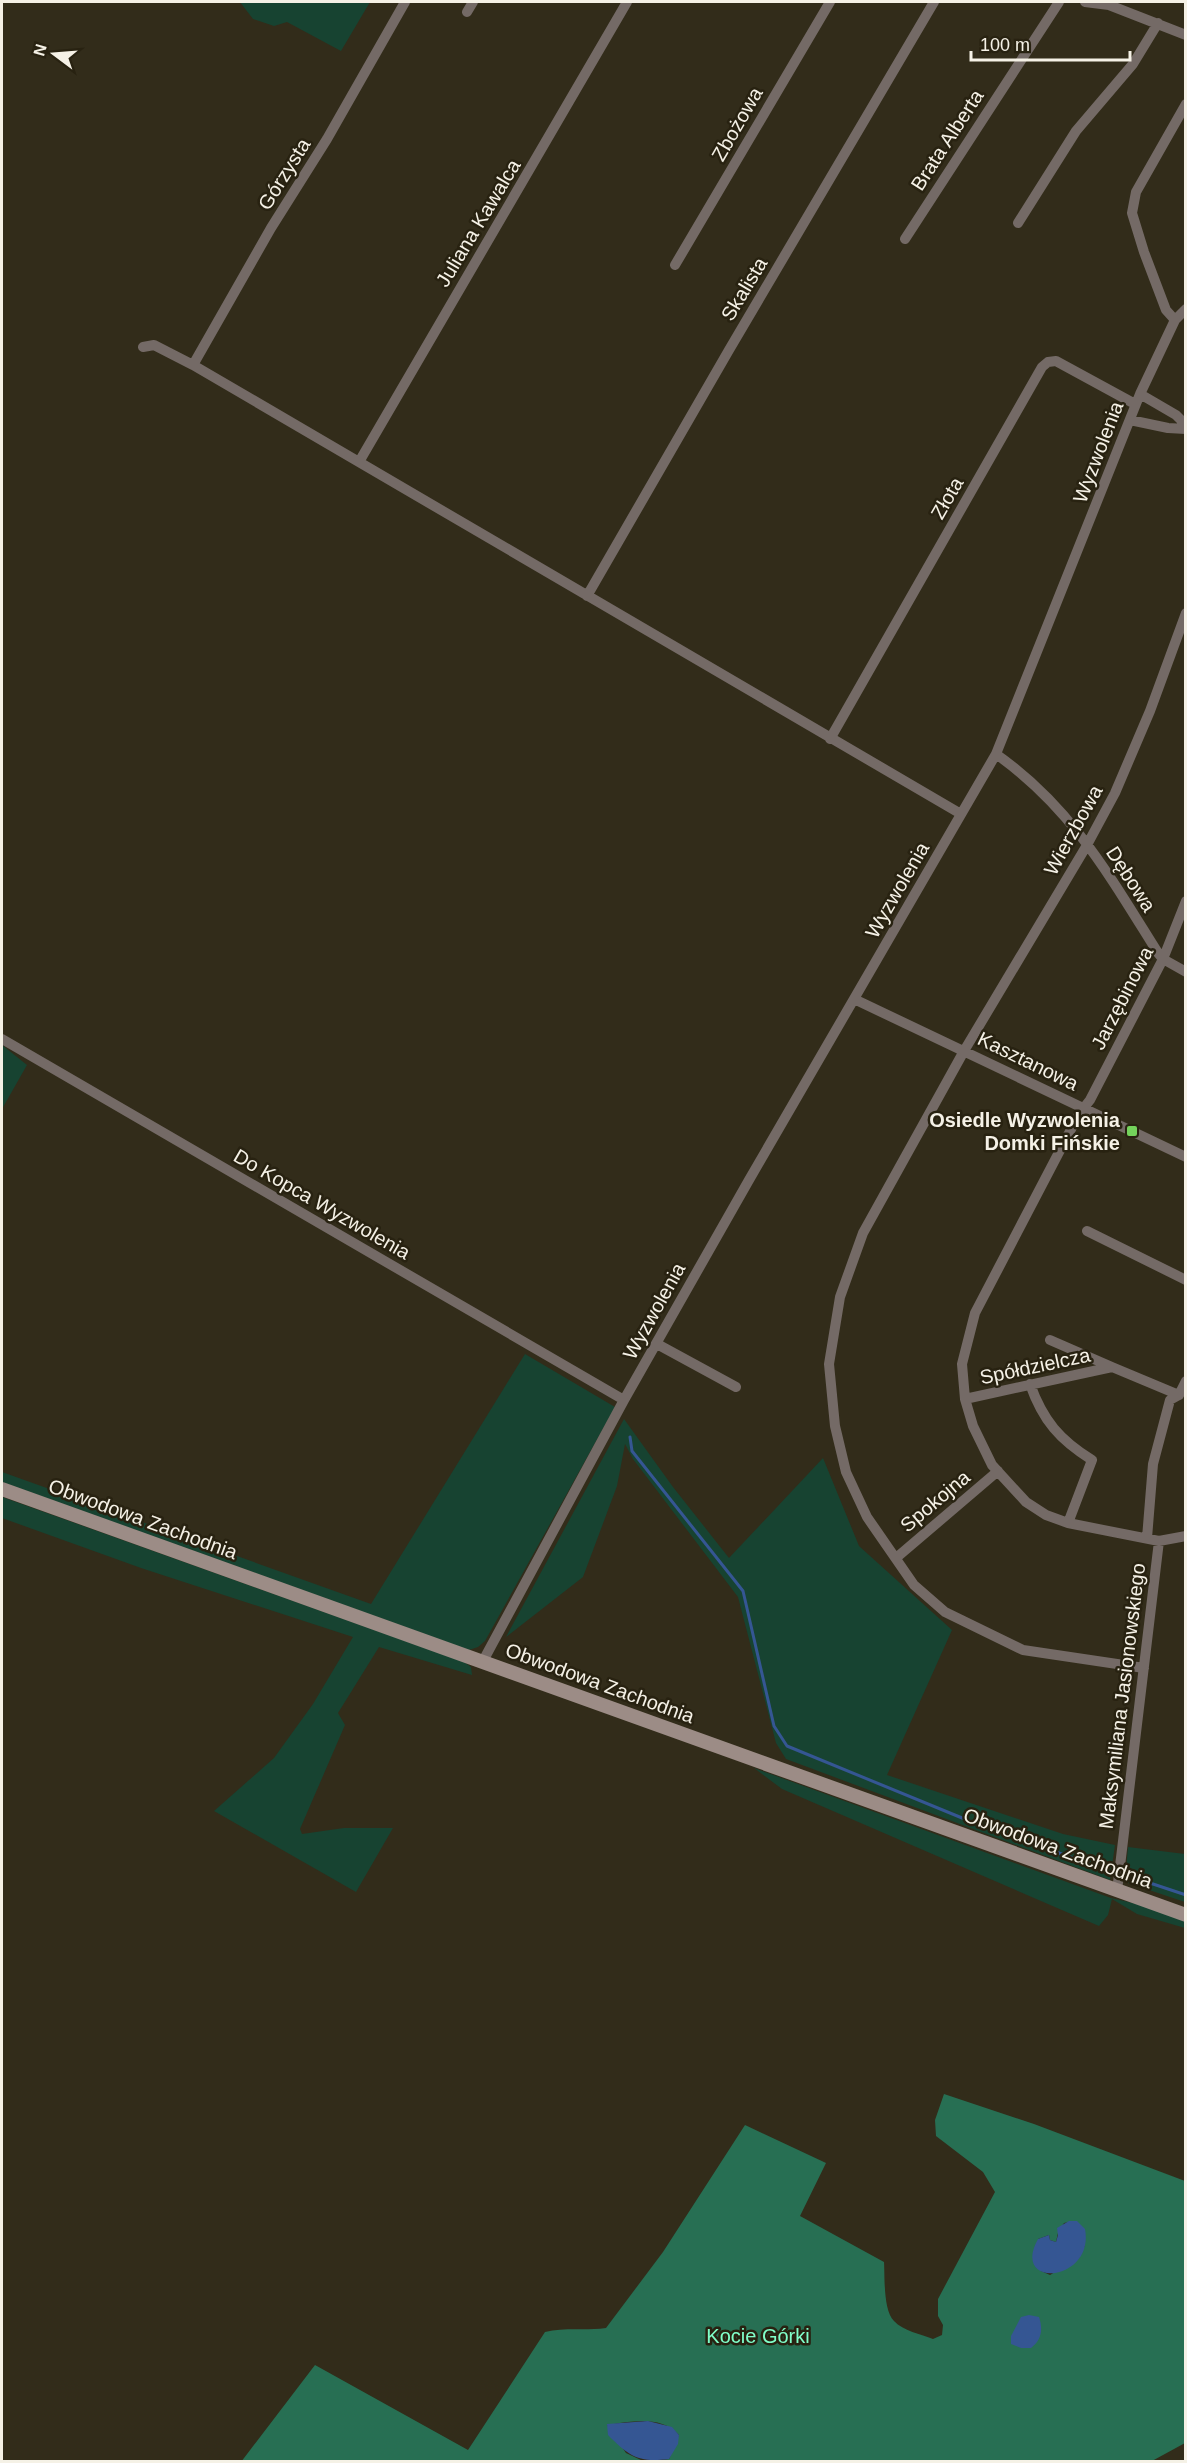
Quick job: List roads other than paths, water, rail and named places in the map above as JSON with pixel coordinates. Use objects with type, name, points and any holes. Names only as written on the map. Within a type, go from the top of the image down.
[{"type":"main road","name":"Obwodowa Zachodnia","points":[[2,1489],[1185,1915]]},
{"type":"street","name":"Górzysta","points":[[193,365],[405,2]]},
{"type":"street","points":[[467,12],[473,2]]},
{"type":"street","name":"Juliana Kawalca","points":[[359,462],[627,2]]},
{"type":"street","name":"Zbożowa","points":[[675,265],[830,2]]},
{"type":"street","name":"Skalista","points":[[587,596],[934,2]]},
{"type":"street","name":"Brata Alberta","points":[[905,239],[1059,2]]},
{"type":"street","points":[[1085,2],[1109,5],[1185,35]]},
{"type":"street","points":[[1018,223],[1076,131],[1133,64],[1158,23]]},
{"type":"street","points":[[1175,320],[1166,310],[1132,213],[1136,192],[1185,104]]},
{"type":"street","name":"Wyzwolenia","points":[[483,1661],[624,1400],[996,753],[1138,399],[1175,320],[1185,309]]},
{"type":"street","points":[[143,347],[154,345],[193,365],[961,814]]},
{"type":"street","name":"Złota","points":[[830,739],[1042,367],[1056,361],[1138,399]]},
{"type":"street","points":[[1130,420],[1168,428],[1185,427],[1181,413],[1138,399]]},
{"type":"street","name":"Wierzbowa","points":[[1144,1668],[1023,1650],[945,1612],[914,1585],[867,1516],[846,1472],[835,1426],[829,1364],[840,1297],[863,1233],[964,1051],[1088,845],[1115,793],[1150,711],[1185,613]]},
{"type":"street","name":"Dębowa","points":[[996,753],[1036,785],[1069,820],[1163,959],[1185,972]]},
{"type":"street","name":"Jarzębinowa","points":[[1185,901],[1163,959],[975,1313],[962,1364],[965,1399],[973,1426],[992,1465],[1026,1502],[1046,1515],[1068,1523],[1153,1539],[1185,1536]]},
{"type":"street","name":"Kasztanowa","points":[[854,999],[1185,1157]]},
{"type":"street","name":"Do Kopca Wyzwolenia","points":[[2,1039],[624,1400]]},
{"type":"street","points":[[1087,1231],[1185,1280]]},
{"type":"street","points":[[1050,1340],[1112,1367]]},
{"type":"street","points":[[657,1344],[736,1387]]},
{"type":"street","name":"Spółdzielcza","points":[[965,1399],[1112,1367],[1179,1395]]},
{"type":"street","points":[[1153,1539],[1153,1464],[1170,1400],[1179,1395],[1185,1381]]},
{"type":"street","points":[[1030,1384],[1039,1409],[1053,1428],[1070,1446],[1092,1460],[1068,1523]]},
{"type":"street","name":"Spokojna","points":[[896,1558],[998,1471]]},
{"type":"street","name":"Maksymiliana Jasionowskiego","points":[[1117,1891],[1144,1668],[1153,1539]]},
{"type":"water","points":[[1069,2221],[1077,2221],[1085,2229],[1085,2247],[1078,2260],[1067,2269],[1055,2273],[1043,2272],[1035,2266],[1032,2255],[1038,2239],[1049,2235],[1050,2240],[1056,2242],[1057,2228]]},
{"type":"water","points":[[1029,2315],[1039,2317],[1041,2330],[1039,2338],[1031,2348],[1021,2348],[1011,2344],[1011,2336],[1021,2317]]},
{"type":"water","points":[[648,2421],[672,2427],[679,2435],[678,2444],[669,2459],[642,2459],[628,2453],[608,2435],[607,2424]]},
{"type":"waterway","points":[[630,1437],[632,1451],[743,1591],[774,1726],[787,1746],[967,1820],[1101,1868]]},
{"type":"waterway","points":[[1129,1876],[1186,1895]]},
{"type":"place","name":"Osiedle Wyzwolenia Domki Fińskie","points":[[1132,1131]]},
{"type":"park label","name":"Kocie Górki","points":[[758,2336]]}]
